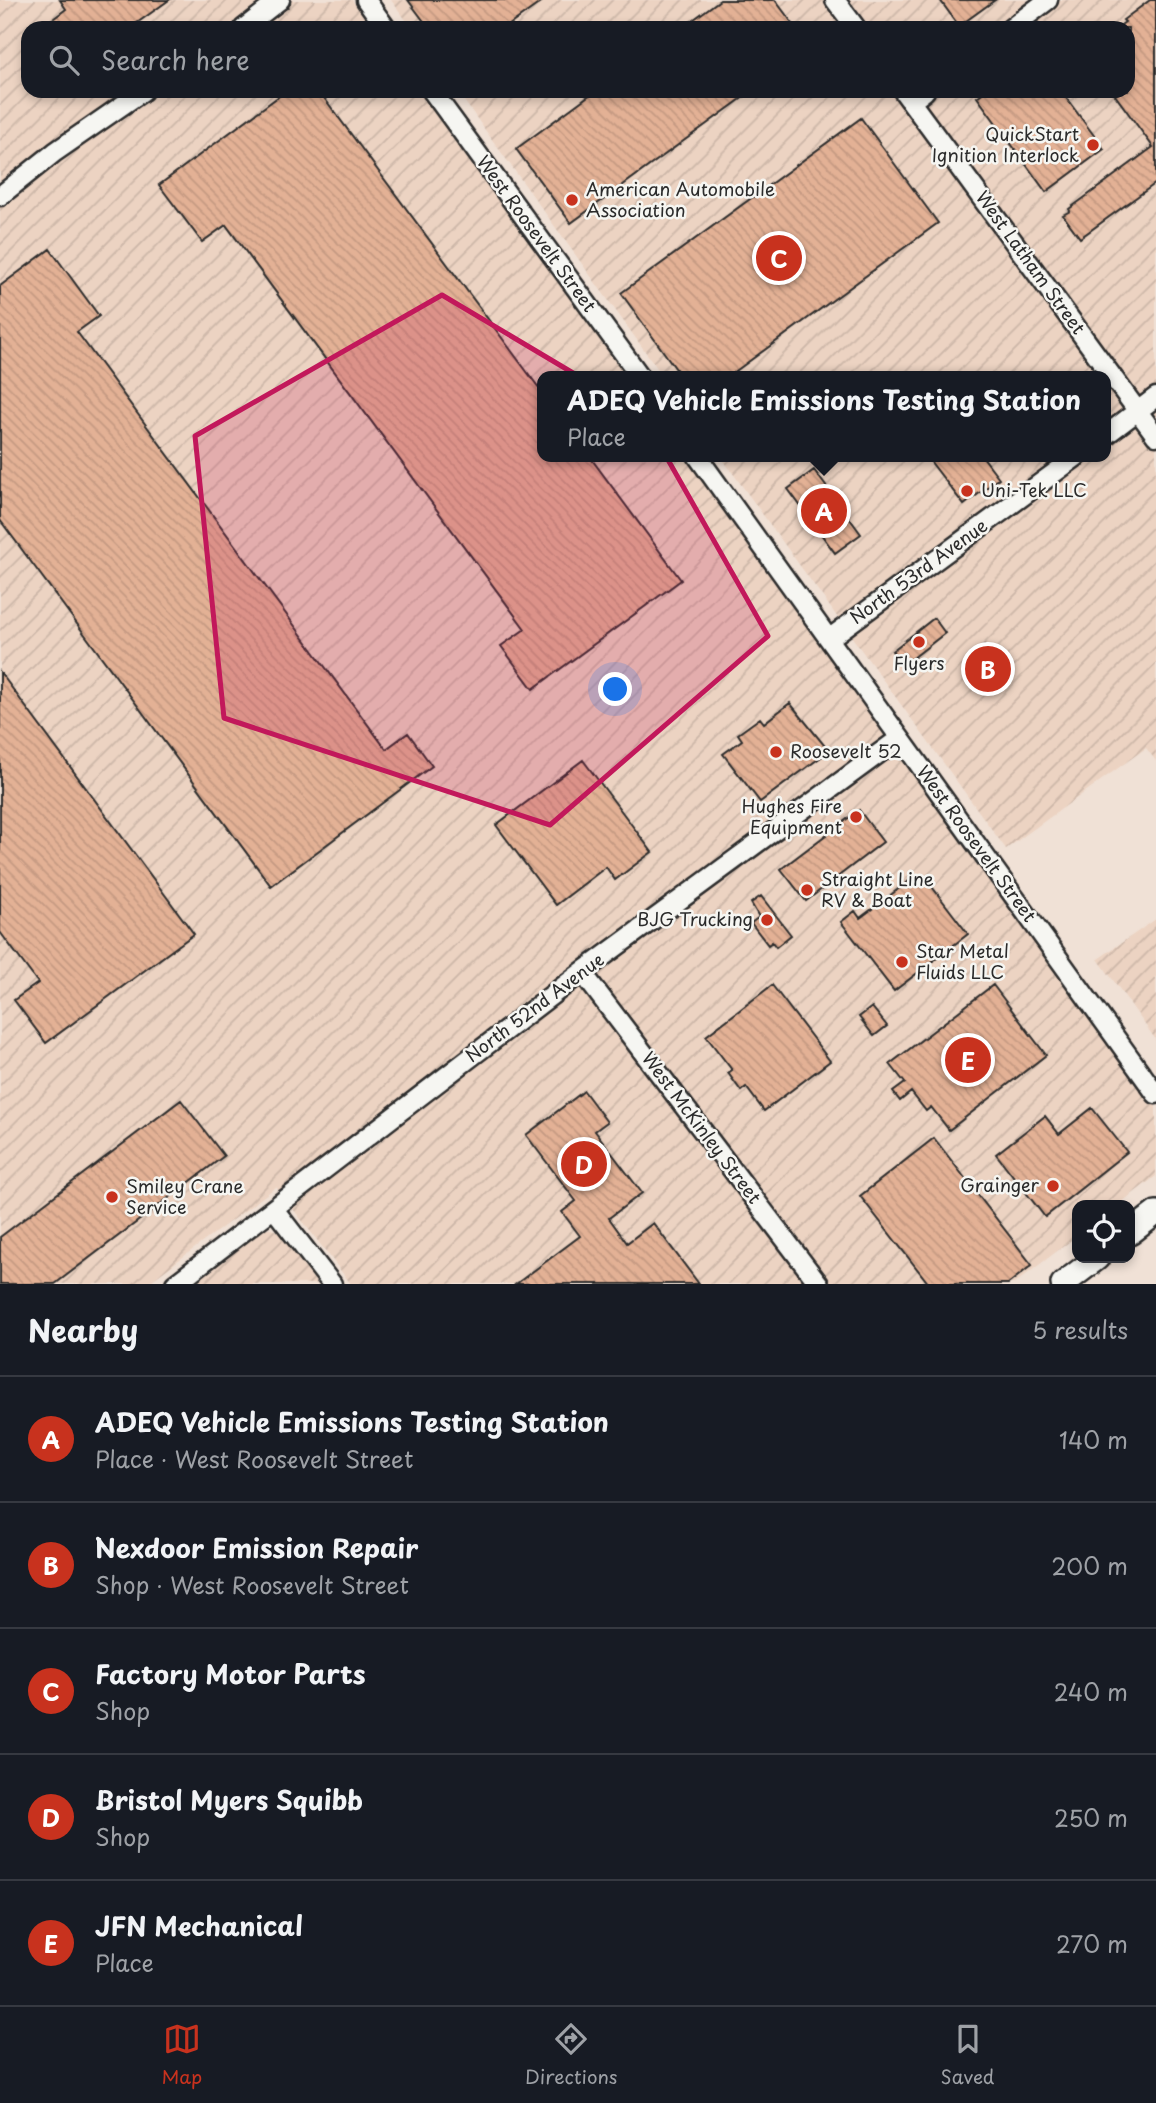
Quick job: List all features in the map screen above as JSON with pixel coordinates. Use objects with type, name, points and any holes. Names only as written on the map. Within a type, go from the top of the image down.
[{"type":"main road","points":[[1135,1229],[1156,1213]]},
{"type":"main road","points":[[1063,1284],[1090,1263]]},
{"type":"street","points":[[253,21],[280,0]]},
{"type":"street","points":[[366,0],[381,21]]},
{"type":"street","points":[[835,0],[851,21]]},
{"type":"street","points":[[1020,21],[1048,0]]},
{"type":"street","points":[[0,196],[55,152],[133,98]]},
{"type":"street","name":"West Roosevelt Street","points":[[437,98],[636,371]]},
{"type":"street","name":"West Latham Street","points":[[915,98],[1110,371]]},
{"type":"street","name":"West Latham Street","points":[[1111,373],[1156,436]]},
{"type":"street","points":[[1111,431],[1156,397]]},
{"type":"street","name":"West Roosevelt Street","points":[[702,462],[1156,1094]]},
{"type":"street","name":"North 53rd Avenue","points":[[830,638],[1069,462]]},
{"type":"street","name":"North 52nd Avenue","points":[[175,1284],[582,972],[900,738]]},
{"type":"street","name":"West McKinley Street","points":[[582,972],[819,1284]]},
{"type":"street","points":[[274,1209],[332,1284]]},
{"type":"highlighted area","points":[[442,295],[642,414],[768,636],[550,825],[224,718],[195,436]]},
{"type":"shaded area","points":[[0,0],[352,0],[368,21],[21,21],[21,98],[424,98],[626,371],[537,371],[537,462],[693,462],[1156,1094],[1156,1176],[1125,1200],[1072,1200],[1072,1240],[1014,1284],[351,1284],[276,1187],[147,1284],[0,1284]]},
{"type":"shaded area","points":[[391,0],[1156,0],[1156,761],[1146,748],[1006,849],[725,462],[1111,462],[1111,371],[659,371],[462,98],[1135,98],[1135,21],[407,21]]},
{"type":"shaded area","points":[[1156,919],[1156,1040],[1098,959]]},
{"type":"shaded area","points":[[266,1228],[278,1231],[317,1284],[194,1284]]},
{"type":"building","points":[[60,0],[169,0],[140,21],[50,21],[66,9]]},
{"type":"building","points":[[408,0],[544,0],[515,21],[424,21]]},
{"type":"building","points":[[720,0],[775,0],[791,21],[692,21]]},
{"type":"building","points":[[940,0],[995,0],[966,21],[955,21]]},
{"type":"building","points":[[1150,0],[1156,0],[1156,183],[1080,238],[1063,215],[1153,147],[1117,98],[1135,98],[1135,21],[1123,20]]},
{"type":"building","points":[[277,98],[324,98],[537,385],[537,462],[594,462],[681,580],[533,689],[501,646],[525,629],[226,225],[202,242],[159,185]]},
{"type":"building","points":[[585,98],[742,98],[571,223],[516,149]]},
{"type":"building","points":[[978,98],[1066,98],[1104,149],[1046,192]]},
{"type":"building","points":[[861,118],[938,223],[736,371],[677,371],[621,293]]},
{"type":"building","points":[[50,249],[99,316],[77,332],[386,749],[408,733],[432,766],[271,886],[0,520],[0,286]]},
{"type":"building","name":"Uni-Tek LLC","points":[[931,462],[987,462],[999,478],[964,505]]},
{"type":"building","points":[[814,470],[861,534],[835,553],[788,489]]},
{"type":"building","name":"Flyers","points":[[934,618],[945,633],[904,665],[892,651]]},
{"type":"building","points":[[984,646],[1008,680],[992,691],[968,658]]},
{"type":"building","points":[[0,672],[194,934],[46,1043],[14,1000],[38,983],[0,932]]},
{"type":"building","name":"Roosevelt 52","points":[[790,703],[829,751],[760,802],[723,754],[742,740],[738,734],[760,718],[764,723]]},
{"type":"building","points":[[583,760],[652,852],[615,880],[606,867],[556,905],[496,825]]},
{"type":"building","points":[[859,810],[883,842],[806,901],[781,869]]},
{"type":"building","name":"Star Metal Fluids LLC","points":[[913,878],[926,879],[968,934],[894,991],[841,922],[855,911],[860,918]]},
{"type":"building","name":"BJG Trucking","points":[[761,896],[791,935],[776,947],[772,942],[768,945],[751,923],[759,917],[751,903]]},
{"type":"building","points":[[772,985],[830,1061],[764,1111],[746,1087],[741,1091],[728,1073],[732,1070],[706,1036]]},
{"type":"building","points":[[993,985],[1046,1055],[949,1130],[931,1107],[926,1111],[911,1092],[900,1101],[893,1092],[905,1083],[890,1064]]},
{"type":"building","points":[[872,1007],[887,1026],[874,1036],[859,1017]]},
{"type":"building","points":[[584,1091],[607,1122],[595,1131],[642,1193],[609,1218],[627,1243],[653,1223],[699,1284],[516,1284],[580,1236],[562,1212],[576,1201],[526,1135]]},
{"type":"building","name":"Smiley Crane Service","points":[[181,1100],[224,1156],[55,1284],[0,1284],[0,1237]]},
{"type":"building","name":"Grainger","points":[[1092,1108],[1127,1152],[1045,1217],[996,1154],[1045,1116],[1059,1134]]},
{"type":"building","points":[[934,1138],[1032,1265],[1008,1284],[929,1284],[860,1196]]},
{"type":"place","name":"QuickStart Ignition Interlock","points":[[1093,145]]},
{"type":"place","name":"American Automobile Association","points":[[572,200]]},
{"type":"place","name":"Factory Motor Parts","points":[[779,258]]},
{"type":"place","name":"Uni-Tek LLC","points":[[967,491]]},
{"type":"place","name":"ADEQ Vehicle Emissions Testing Station","points":[[824,511]]},
{"type":"place","name":"Flyers","points":[[919,642]]},
{"type":"place","name":"Nexdoor Emission Repair","points":[[988,669]]},
{"type":"place","name":"Roosevelt 52","points":[[776,752]]},
{"type":"place","name":"Hughes Fire Equipment","points":[[856,817]]},
{"type":"place","name":"Straight Line RV & Boat","points":[[807,890]]},
{"type":"place","name":"BJG Trucking","points":[[767,920]]},
{"type":"place","name":"Star Metal Fluids LLC","points":[[902,962]]},
{"type":"place","name":"JFN Mechanical","points":[[968,1060]]},
{"type":"place","name":"Bristol Myers Squibb","points":[[584,1164]]},
{"type":"place","name":"Grainger","points":[[1053,1186]]},
{"type":"place","name":"Smiley Crane Service","points":[[112,1197]]}]
